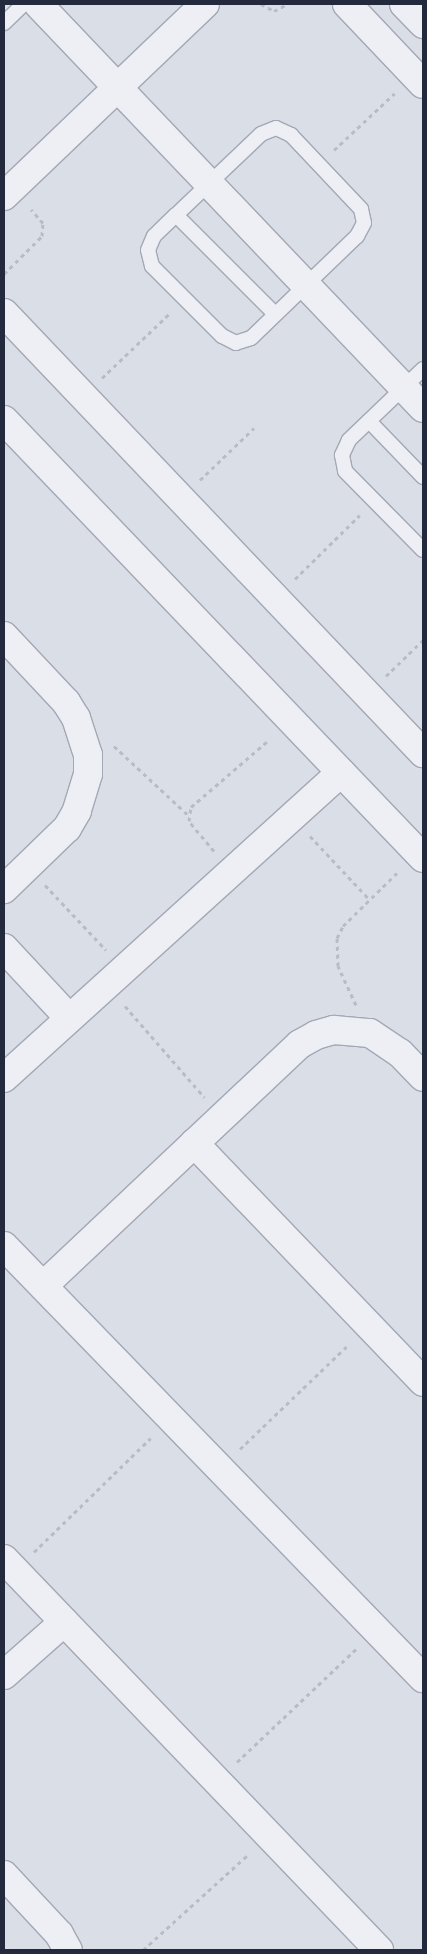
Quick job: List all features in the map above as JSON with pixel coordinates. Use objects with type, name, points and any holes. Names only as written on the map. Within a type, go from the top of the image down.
[{"type":"street","points":[[38,4],[423,408]]},
{"type":"street","points":[[8,192],[204,4]]},
{"type":"street","points":[[346,4],[419,79]]},
{"type":"street","points":[[404,4],[423,24]]},
{"type":"street","points":[[4,313],[423,753]]},
{"type":"street","points":[[4,420],[421,853]]},
{"type":"street","points":[[4,636],[66,702],[84,736],[88,755],[86,784],[78,812],[67,828],[4,889]]},
{"type":"street","points":[[4,1078],[341,772]]},
{"type":"street","points":[[4,948],[69,1018]]},
{"type":"street","points":[[42,1286],[300,1044],[334,1030],[370,1033],[400,1052],[423,1077]]},
{"type":"street","points":[[194,1143],[423,1382]]},
{"type":"street","points":[[4,1246],[423,1678]]},
{"type":"street","points":[[9,1564],[379,1950]]},
{"type":"street","points":[[4,1676],[64,1622]]},
{"type":"street","points":[[4,1876],[59,1934],[68,1950]]},
{"type":"lane","points":[[4,23],[24,4]]},
{"type":"lane","points":[[276,128],[291,135],[319,164],[361,208],[364,223],[357,236],[251,338],[236,343],[222,336],[152,266],[148,259],[150,242],[261,134],[276,128]]},
{"type":"lane","points":[[176,215],[275,314]]},
{"type":"lane","points":[[423,369],[349,440],[342,455],[346,470],[423,550]]},
{"type":"lane","points":[[369,421],[423,477]]},
{"type":"path","points":[[261,4],[274,11],[288,4]]},
{"type":"path","points":[[319,164],[419,79]]},
{"type":"path","points":[[4,274],[38,241],[43,230],[40,218],[8,192]]},
{"type":"path","points":[[82,396],[185,299]]},
{"type":"path","points":[[180,499],[254,428]]},
{"type":"path","points":[[275,598],[375,501]]},
{"type":"path","points":[[367,694],[423,640]]},
{"type":"path","points":[[231,871],[188,821],[187,814],[190,807],[292,721]]},
{"type":"path","points":[[109,741],[187,814]]},
{"type":"path","points":[[291,817],[369,900]]},
{"type":"path","points":[[370,1033],[338,966],[335,952],[344,926],[369,900],[421,853]]},
{"type":"path","points":[[28,866],[222,1118]]},
{"type":"path","points":[[220,1469],[368,1325]]},
{"type":"path","points":[[9,1564],[171,1418]]},
{"type":"path","points":[[218,1781],[376,1630]]},
{"type":"path","points":[[143,1950],[270,1835]]}]
